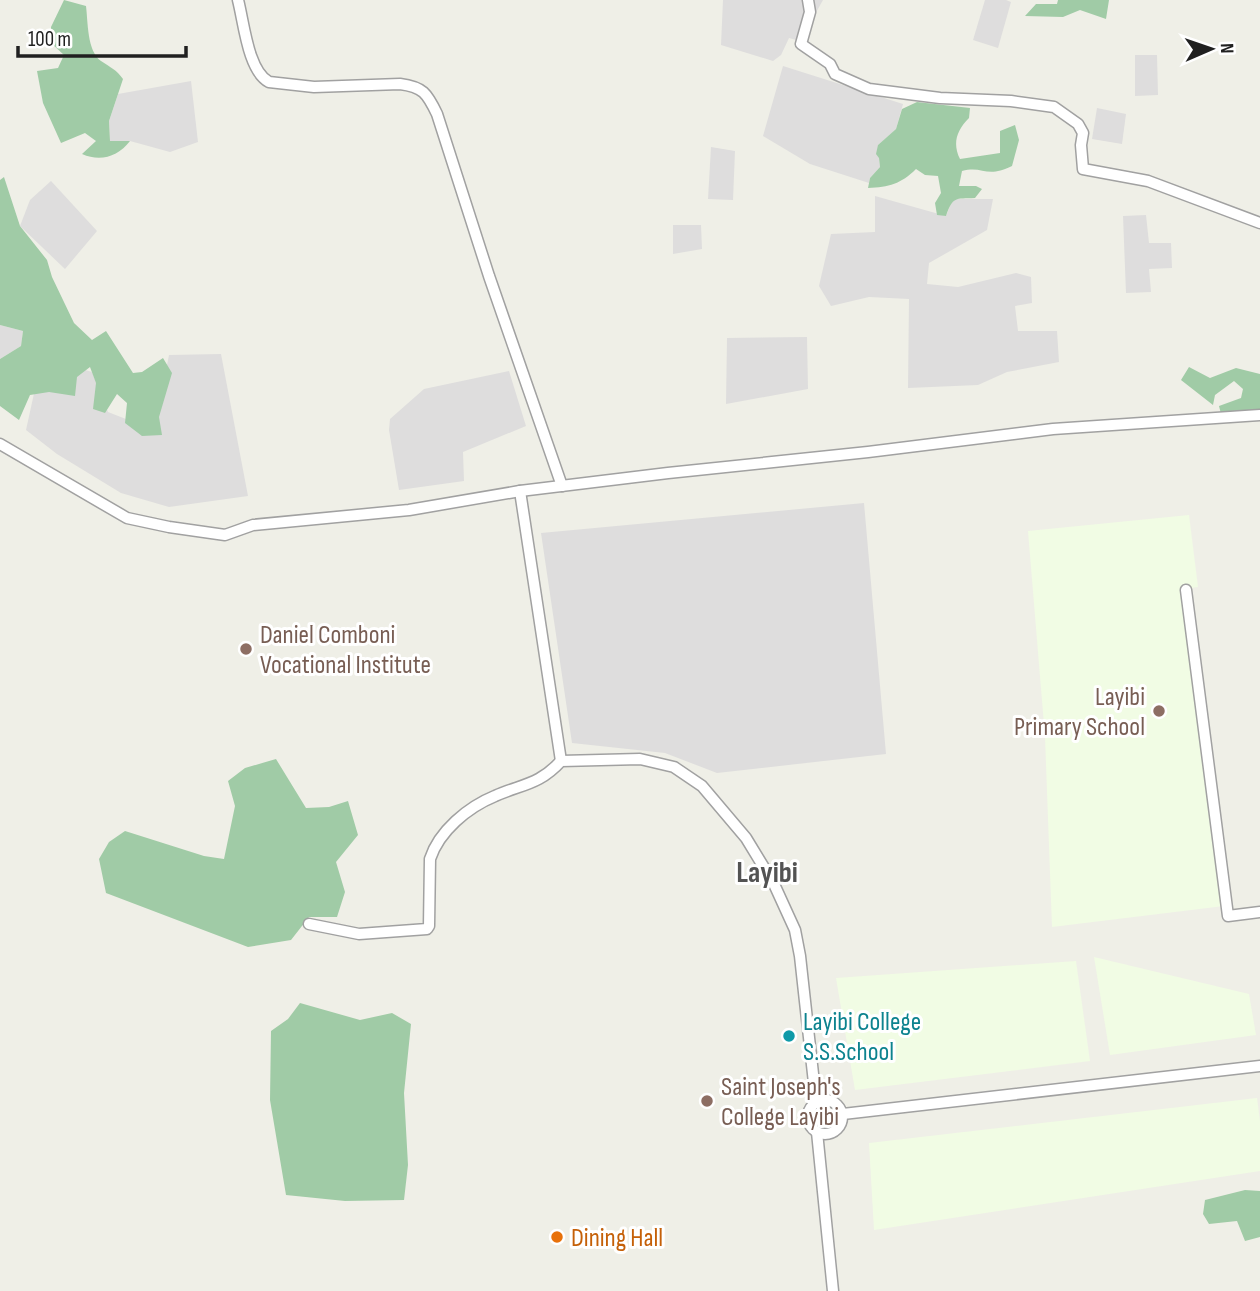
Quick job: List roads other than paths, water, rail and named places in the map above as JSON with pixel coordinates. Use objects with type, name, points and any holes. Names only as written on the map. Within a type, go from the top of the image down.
[{"type":"street","points":[[238,0],[254,65],[263,79],[314,87],[412,85],[429,97],[562,486]]},
{"type":"street","points":[[808,0],[810,12],[801,44],[830,64],[835,74],[848,81],[879,90],[940,98],[1012,101],[1055,107],[1078,124],[1083,133],[1083,169],[1148,181],[1260,223]]},
{"type":"street","points":[[0,444],[131,519],[225,536],[253,524],[409,510],[562,486],[1054,429],[1260,415]]},
{"type":"street","points":[[520,491],[561,761]]},
{"type":"street","points":[[1186,590],[1228,916],[1260,912]]},
{"type":"street","points":[[309,925],[359,934],[427,929],[430,859],[444,835],[456,820],[473,808],[494,796],[548,775],[561,761],[640,759],[674,768],[702,786],[746,838],[774,884],[795,930],[816,1101]]},
{"type":"street","points":[[843,1114],[1260,1066]]},
{"type":"street","points":[[827,1099],[837,1104],[843,1114],[838,1128],[832,1133],[817,1132],[809,1124],[811,1106],[816,1101],[827,1099]]},
{"type":"street","points":[[817,1132],[833,1291]]},
{"type":"place","name":"Daniel Comboni Vocational Institute","points":[[246,649]]},
{"type":"place","name":"Layibi Primary School","points":[[1159,711]]},
{"type":"place","name":"Layibi College S.S.School","points":[[789,1036]]},
{"type":"place","name":"Saint Joseph's College Layibi","points":[[707,1101]]},
{"type":"place","name":"Dining Hall","points":[[557,1237]]},
{"type":"district","name":"Layibi","points":[[767,872]]}]
